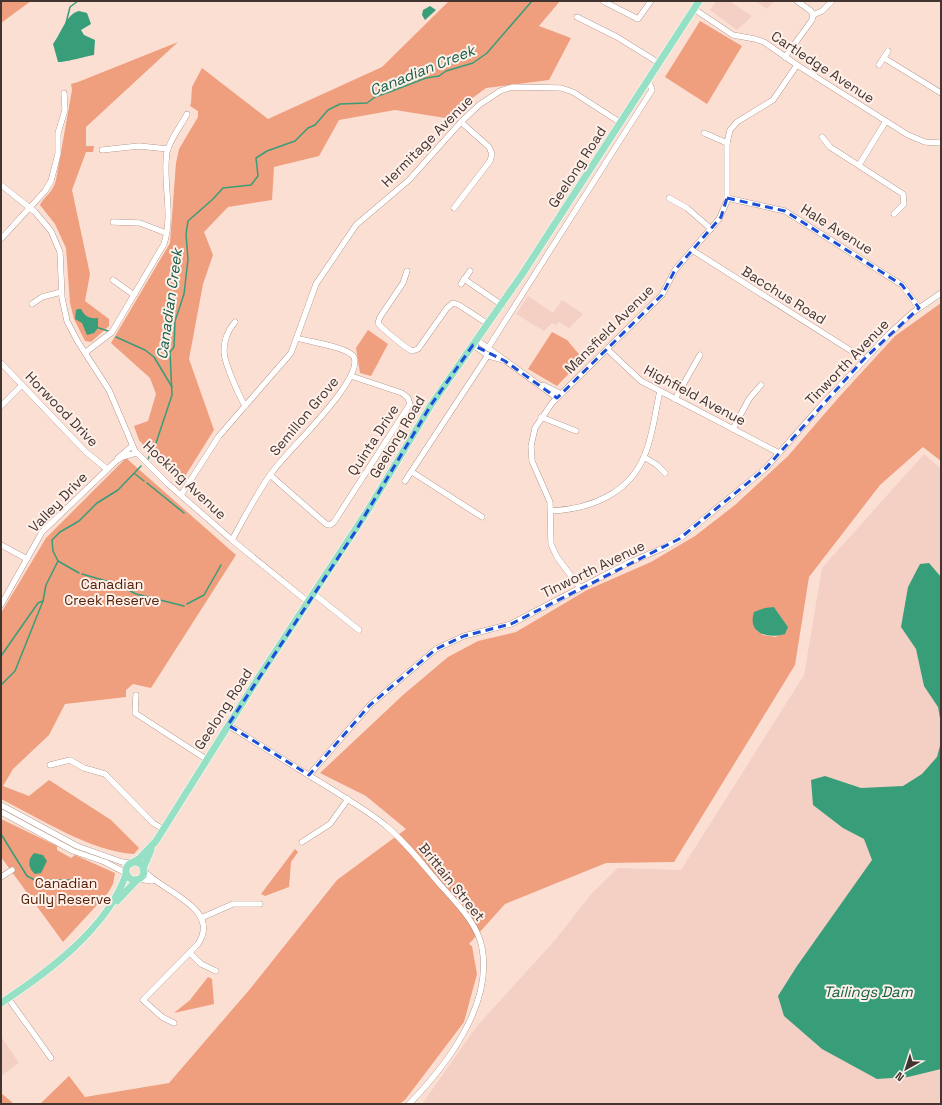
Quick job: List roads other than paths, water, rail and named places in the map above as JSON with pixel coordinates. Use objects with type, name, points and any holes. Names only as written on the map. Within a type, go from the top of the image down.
[{"type":"main road","name":"Geelong Road","points":[[143,870],[156,841],[206,759],[373,503],[431,404],[502,305],[659,63],[695,3]]},
{"type":"main road","name":"Geelong Road","points":[[132,863],[140,858],[156,841]]},
{"type":"main road","points":[[1,1003],[63,956],[143,875],[143,870],[140,864],[132,863],[127,867],[121,890],[111,906]]},
{"type":"main road","points":[[126,874],[131,879],[138,879]]},
{"type":"street","points":[[603,1],[638,19],[651,1]]},
{"type":"street","points":[[796,1],[813,15]]},
{"type":"street","points":[[813,15],[822,11],[832,1]]},
{"type":"street","name":"Cartledge Avenue","points":[[695,3],[733,35],[761,41],[886,122],[918,140],[941,143]]},
{"type":"street","points":[[785,57],[812,20],[813,15]]},
{"type":"street","points":[[578,17],[617,37],[659,63]]},
{"type":"street","points":[[879,65],[888,51]]},
{"type":"street","points":[[884,58],[941,93]]},
{"type":"street","name":"Mansfield Avenue","points":[[580,588],[552,548],[550,539],[551,511],[549,498],[534,466],[531,451],[534,430],[541,416],[559,396],[662,295],[673,272],[722,215],[727,198],[727,143],[729,132],[734,125],[772,102],[797,65]]},
{"type":"street","points":[[405,481],[645,102],[652,89],[648,80]]},
{"type":"street","name":"Hermitage Avenue","points":[[181,495],[214,442],[284,362],[297,338],[308,302],[316,284],[356,225],[409,180],[461,122],[492,95],[506,89],[518,87],[568,90],[621,122]]},
{"type":"street","points":[[642,89],[647,94],[645,102]]},
{"type":"street","points":[[1,239],[30,208],[51,182],[58,154],[58,133],[65,110],[64,93]]},
{"type":"street","points":[[86,352],[112,332],[161,250],[166,233],[169,201],[165,169],[168,149],[187,114]]},
{"type":"street","points":[[454,208],[490,161],[492,153],[489,147],[461,122]]},
{"type":"street","points":[[859,165],[886,122]]},
{"type":"street","points":[[704,133],[727,143]]},
{"type":"street","points":[[822,137],[830,147],[904,194],[904,204],[894,214]]},
{"type":"street","points":[[102,150],[142,146],[168,149]]},
{"type":"street","name":"Hocking Avenue","points":[[1,185],[30,208],[48,226],[58,247],[61,262],[61,292],[68,321],[114,399],[136,453],[232,540],[308,602]]},
{"type":"street","points":[[669,198],[685,207],[711,229]]},
{"type":"street","name":"Hale Avenue","points":[[727,198],[785,211],[900,284],[919,308]]},
{"type":"street","points":[[113,222],[140,223],[166,233]]},
{"type":"street","name":"Bacchus Road","points":[[692,250],[864,359]]},
{"type":"street","points":[[407,271],[403,283],[378,322],[382,329],[391,334],[407,348],[412,351],[418,349],[447,308],[453,304],[459,305],[488,324]]},
{"type":"street","points":[[470,271],[462,281],[502,305]]},
{"type":"street","points":[[113,280],[134,295]]},
{"type":"street","points":[[32,304],[42,297],[61,292]]},
{"type":"street","name":"Tinworth Avenue","points":[[309,775],[370,705],[436,649],[464,636],[507,626],[628,563],[663,548],[679,539],[758,475],[864,359],[897,326],[919,308],[941,293]]},
{"type":"street","points":[[235,322],[227,334],[224,353],[245,406]]},
{"type":"street","name":"Semillon Grove","points":[[232,540],[270,475],[338,397],[351,376],[355,362],[350,352],[297,338]]},
{"type":"street","points":[[475,343],[559,396]]},
{"type":"street","name":"Highfield Avenue","points":[[607,349],[636,378],[779,453]]},
{"type":"street","points":[[675,399],[700,355]]},
{"type":"street","name":"Horwood Drive","points":[[1,363],[87,453],[108,469]]},
{"type":"street","name":"Quinta Drive","points":[[270,475],[326,524],[330,525],[336,520],[410,404],[409,398],[402,393],[351,376]]},
{"type":"street","points":[[1,406],[22,385]]},
{"type":"street","points":[[733,429],[749,399],[761,385]]},
{"type":"street","points":[[551,511],[583,507],[609,497],[630,479],[644,457],[660,391]]},
{"type":"street","points":[[541,416],[576,431]]},
{"type":"street","name":"Valley Drive","points":[[1,605],[43,530],[108,469],[122,453],[132,446]]},
{"type":"street","name":"Valley Drive","points":[[116,461],[124,456],[136,453]]},
{"type":"street","points":[[644,457],[654,463],[665,473]]},
{"type":"street","points":[[412,472],[482,517]]},
{"type":"street","points":[[1,544],[26,559]]},
{"type":"street","points":[[314,594],[359,630]]},
{"type":"street","points":[[136,695],[135,713],[206,759]]},
{"type":"street","points":[[228,725],[309,775]]},
{"type":"street","points":[[50,765],[70,760],[84,768],[103,773],[153,823],[163,829]]},
{"type":"street","name":"Brittain Street","points":[[309,775],[348,799],[385,825],[406,846],[466,916],[477,932],[482,950],[484,967],[473,1013],[466,1029],[441,1067],[409,1104]]},
{"type":"street","points":[[302,842],[330,824],[348,799]]},
{"type":"street","points":[[1,805],[77,846],[122,862],[132,863]]},
{"type":"street","points":[[1,812],[73,851],[105,862],[126,874]]},
{"type":"street","points":[[1,877],[12,870]]},
{"type":"street","points":[[143,870],[156,882],[191,904],[201,918],[203,930],[201,939],[190,953],[143,1000],[159,1015],[174,1023]]},
{"type":"street","points":[[138,879],[156,882]]},
{"type":"street","points":[[201,918],[233,904],[260,904]]},
{"type":"street","points":[[190,953],[204,966],[216,971]]},
{"type":"street","points":[[8,998],[51,1058]]},
{"type":"street","points":[[45,1050],[49,1064]]},
{"type":"water","points":[[430,6],[436,10],[425,20],[422,15],[423,10]]},
{"type":"water","points":[[79,11],[87,13],[91,24],[81,30],[84,35],[95,40],[94,55],[58,62],[53,44],[67,20],[74,13]]},
{"type":"water","points":[[81,309],[88,317],[98,318],[98,328],[94,333],[87,335],[82,323],[75,319],[76,310]]},
{"type":"water","points":[[929,563],[941,577],[941,724],[938,707],[924,686],[916,649],[901,627],[908,587],[920,564]]},
{"type":"water","points":[[774,607],[788,627],[785,634],[772,636],[760,633],[756,630],[754,625],[754,612],[765,608]]},
{"type":"water","name":"Tailings Dam","points":[[941,742],[941,1069],[908,1077],[877,1079],[822,1049],[784,1016],[778,996],[797,966],[872,860],[864,839],[843,828],[813,805],[811,780],[825,776],[861,788],[903,786],[922,774],[937,757]]},
{"type":"water","points":[[34,853],[43,855],[47,861],[41,873],[35,874],[30,867],[29,861]]},
{"type":"waterway","points":[[66,23],[70,7],[78,1]]},
{"type":"waterway","name":"Canadian Creek","points":[[148,459],[156,443],[172,395],[170,352],[174,347],[175,321],[184,294],[188,259],[186,234],[188,221],[223,188],[251,185],[258,176],[256,158],[267,151],[295,141],[308,128],[315,125],[328,110],[340,104],[367,103],[375,97],[426,78],[439,76],[446,71],[473,63],[487,53],[532,1]]},
{"type":"waterway","points":[[96,327],[108,331]]},
{"type":"waterway","points":[[116,337],[145,350],[154,357],[172,387]]},
{"type":"waterway","name":"Canadian Creek","points":[[1,656],[38,603],[43,601],[46,585],[58,561],[53,551],[52,540],[60,532],[79,521],[97,503],[118,490],[141,466]]},
{"type":"waterway","points":[[135,474],[144,481]]},
{"type":"waterway","points":[[147,483],[184,513]]},
{"type":"waterway","points":[[58,561],[79,573]]},
{"type":"waterway","points":[[187,604],[204,595],[221,565]]},
{"type":"waterway","points":[[82,574],[117,584],[136,594],[184,606]]},
{"type":"waterway","points":[[1,685],[15,671],[43,601]]},
{"type":"waterway","points":[[1,834],[27,876],[35,880],[76,880],[94,888]]},
{"type":"park label","name":"Canadian Creek Reserve","points":[[112,592]]},
{"type":"park label","name":"Canadian Gully Reserve","points":[[66,892]]}]
